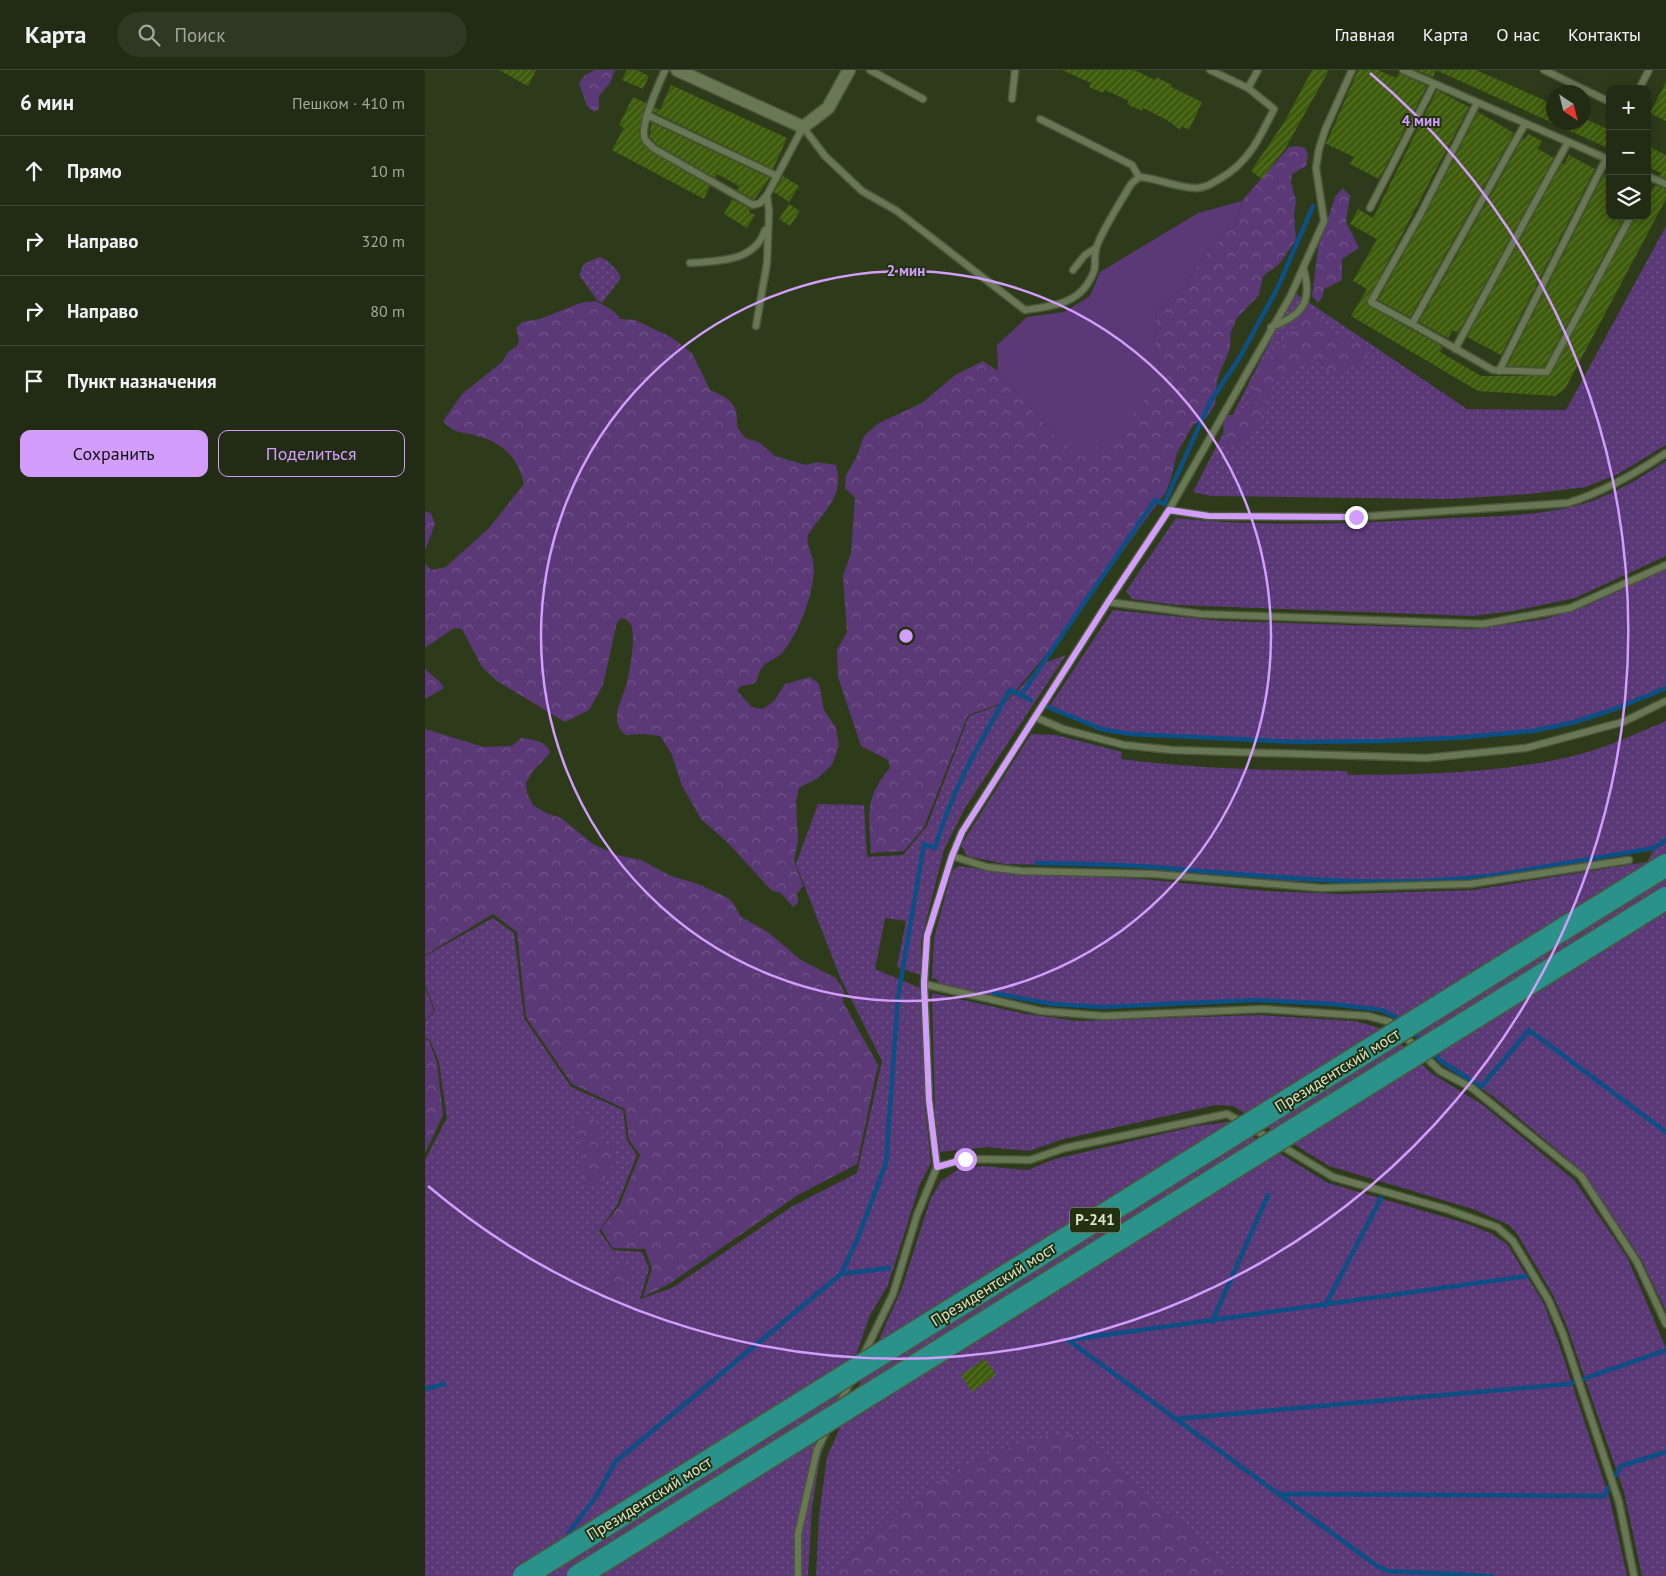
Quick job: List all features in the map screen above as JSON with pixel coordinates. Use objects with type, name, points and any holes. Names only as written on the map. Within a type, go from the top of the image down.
[{"type":"highway","name":"Президентский мост","points":[[524,1576],[1666,865]]},
{"type":"highway","name":"Президентский мост","points":[[578,1576],[1666,898]]},
{"type":"street","points":[[677,70],[803,127],[828,108],[849,70]]},
{"type":"lane","points":[[665,70],[643,130],[645,139],[653,148],[753,205],[760,203],[767,195],[803,127],[825,156],[862,191],[897,211],[1025,310],[1059,306],[1074,297],[1087,285],[1094,270],[1096,248],[1131,184],[1139,176]]},
{"type":"lane","points":[[870,70],[923,99]]},
{"type":"lane","points":[[1012,99],[1015,70]]},
{"type":"lane","points":[[1139,176],[1148,177],[1166,184],[1197,188],[1209,185],[1233,171],[1255,147],[1274,110],[1249,88],[1210,70]]},
{"type":"lane","points":[[1249,88],[1257,70]]},
{"type":"lane","points":[[798,1576],[798,1534],[817,1450],[893,1294],[917,1215],[937,1167],[929,1100],[924,984],[927,936],[952,856],[962,832],[1108,602],[1169,510],[1271,327],[1290,297],[1324,221],[1316,168],[1319,149],[1325,130],[1352,70]]},
{"type":"lane","points":[[1403,70],[1606,159]]},
{"type":"lane","points":[[1545,70],[1606,100]]},
{"type":"lane","points":[[1641,85],[1649,70]]},
{"type":"lane","points":[[1370,208],[1434,84]]},
{"type":"lane","points":[[1477,103],[1421,213],[1371,302],[1493,370],[1547,372],[1629,220]]},
{"type":"lane","points":[[647,115],[777,176]]},
{"type":"lane","points":[[1040,119],[1132,165],[1139,176]]},
{"type":"lane","points":[[1412,324],[1525,124]]},
{"type":"lane","points":[[1455,349],[1568,142]]},
{"type":"lane","points":[[1499,370],[1606,164]]},
{"type":"lane","points":[[1651,178],[1666,184]]},
{"type":"lane","points":[[757,326],[767,263],[769,220],[767,195]]},
{"type":"lane","points":[[690,263],[726,260],[749,252],[764,236],[769,220]]},
{"type":"lane","points":[[1073,270],[1085,255],[1096,248]]},
{"type":"lane","points":[[1271,327],[1293,317],[1305,303],[1308,284],[1303,267]]},
{"type":"lane","points":[[1169,510],[1209,516],[1356,517],[1568,503],[1589,497],[1666,453]]},
{"type":"lane","points":[[1108,602],[1201,614],[1483,624],[1570,608],[1666,565]]},
{"type":"lane","points":[[1035,717],[1063,729],[1124,745],[1172,750],[1426,758],[1526,748],[1623,722],[1666,701]]},
{"type":"lane","points":[[952,856],[987,867],[1021,871],[1154,874],[1321,888],[1470,884],[1629,860]]},
{"type":"lane","points":[[924,984],[1041,1011],[1104,1016],[1263,1009],[1368,1016],[1390,1022],[1440,1071],[1472,1088],[1581,1176],[1637,1262],[1666,1324]]},
{"type":"lane","points":[[937,1167],[965,1159],[1030,1160],[1065,1148],[1227,1114],[1333,1177],[1426,1202],[1497,1227],[1513,1241],[1549,1301],[1563,1334],[1617,1495],[1634,1576]]},
{"type":"green space","points":[[595,70],[615,70],[610,83],[599,96],[599,109],[594,112],[587,106],[579,83],[585,75]]},
{"type":"green space","points":[[1289,147],[1305,148],[1308,154],[1306,166],[1292,174],[1291,182],[1296,201],[1294,215],[1296,240],[1279,264],[1263,276],[1259,295],[1237,318],[1231,332],[1230,348],[1217,380],[1215,404],[1207,417],[1193,425],[1177,453],[1170,482],[1165,493],[1058,641],[1006,702],[968,715],[924,827],[904,851],[871,853],[869,818],[872,798],[890,768],[888,760],[861,746],[838,677],[837,650],[847,632],[843,576],[851,553],[855,498],[845,488],[846,475],[856,458],[864,436],[879,423],[922,403],[955,375],[983,361],[998,371],[1055,436],[1162,379],[1154,341],[1156,312],[1186,284],[1202,258],[1237,223],[1242,201]]},
{"type":"green space","points":[[1343,188],[1350,196],[1346,222],[1359,248],[1342,259],[1342,280],[1324,289],[1322,298],[1318,303],[1312,296],[1318,248],[1335,197]]},
{"type":"green space","points":[[1242,201],[1237,223],[1202,258],[1186,284],[1156,312],[1154,341],[1162,379],[1114,436],[1082,457],[1055,436],[998,371],[997,345],[1027,317],[1064,312],[1090,296],[1100,272],[1198,213]]},
{"type":"green space","points":[[1666,226],[1666,445],[1618,474],[1586,487],[1529,494],[1448,499],[1211,496],[1193,492],[1295,293],[1467,409],[1566,410]]},
{"type":"green space","points":[[599,257],[612,265],[621,278],[602,303],[597,300],[579,275],[584,264]]},
{"type":"green space","points":[[596,301],[612,310],[621,319],[635,320],[671,337],[692,353],[710,390],[723,396],[734,407],[737,427],[745,438],[759,442],[775,456],[806,465],[817,462],[836,465],[838,486],[835,495],[808,535],[814,571],[810,595],[801,621],[783,652],[764,665],[756,681],[741,686],[737,691],[752,707],[763,709],[774,701],[785,684],[810,677],[819,684],[824,710],[836,728],[839,746],[832,765],[818,778],[799,788],[796,801],[798,841],[794,860],[803,886],[797,894],[798,903],[793,907],[781,893],[771,890],[728,843],[701,819],[682,786],[672,755],[660,736],[626,735],[620,729],[617,717],[618,710],[628,677],[633,645],[631,625],[627,620],[622,618],[617,622],[603,685],[589,710],[565,722],[497,681],[482,667],[462,629],[454,628],[425,648],[425,563],[431,570],[446,567],[489,528],[524,484],[517,465],[506,450],[481,437],[455,431],[443,421],[462,394],[502,362],[508,352],[517,346],[519,340],[516,328],[522,322],[540,319],[580,303]]},
{"type":"green space","points":[[1304,311],[1315,314],[1338,335],[1361,341],[1365,344],[1369,348],[1367,360],[1335,374],[1326,370],[1319,363],[1312,363],[1299,367],[1285,375],[1270,391],[1258,424],[1252,434],[1241,442],[1228,446],[1224,441],[1223,421],[1228,415],[1244,412],[1249,406],[1262,365],[1285,344]]},
{"type":"green space","points":[[1666,461],[1666,556],[1575,598],[1513,611],[1473,616],[1177,605],[1132,599],[1126,591],[1176,518],[1245,523],[1314,524],[1524,514],[1558,510],[1592,501],[1630,483]]},
{"type":"green space","points":[[425,511],[431,513],[435,524],[425,551]]},
{"type":"green space","points":[[1666,569],[1666,686],[1615,708],[1575,721],[1533,729],[1454,737],[1299,741],[1130,733],[1101,728],[1049,707],[1113,610],[1222,621],[1475,629],[1545,619],[1584,607]]},
{"type":"green space","points":[[1066,655],[965,808],[944,850],[921,941],[921,975],[897,967],[906,921],[885,918],[875,969],[920,988],[926,1116],[931,1163],[920,1184],[888,1285],[870,1315],[820,1458],[812,1508],[808,1576],[425,1576],[425,1160],[447,1118],[439,1062],[430,1040],[425,1038],[425,1021],[435,1011],[425,985],[425,956],[493,918],[514,933],[524,1018],[571,1087],[623,1110],[627,1141],[637,1155],[617,1205],[599,1231],[613,1250],[642,1252],[649,1269],[640,1299],[672,1288],[791,1207],[857,1173],[882,1061],[840,977],[796,864],[818,804],[864,805],[867,857],[903,855],[927,826],[969,716],[1006,703],[1042,664]]},
{"type":"green space","points":[[425,667],[444,688],[425,699]]},
{"type":"green space","points":[[1666,721],[1666,1311],[1641,1259],[1584,1173],[1494,1097],[1440,1061],[1406,1024],[1391,1014],[1358,1007],[1258,1001],[1103,1008],[1053,1005],[994,993],[993,997],[938,984],[938,980],[932,978],[934,938],[952,871],[959,866],[1004,873],[1142,879],[1266,891],[1343,894],[1473,890],[1647,862],[1654,849],[1471,879],[1380,883],[1293,881],[1148,867],[1005,864],[967,856],[961,845],[1031,734],[1056,735],[1122,752],[1121,759],[1177,765],[1346,771],[1349,775],[1407,774],[1466,772],[1553,760],[1603,747]]},
{"type":"green space","points":[[425,729],[484,747],[512,746],[521,738],[543,743],[550,753],[533,771],[526,783],[527,793],[533,805],[546,813],[561,818],[593,844],[617,855],[641,860],[671,876],[698,884],[728,898],[741,917],[768,932],[801,960],[836,978],[844,991],[843,1002],[878,1065],[857,1164],[798,1195],[669,1284],[643,1297],[652,1269],[645,1249],[613,1248],[601,1229],[619,1206],[640,1155],[629,1140],[625,1109],[572,1084],[526,1017],[517,932],[493,914],[425,955]]},
{"type":"green space","points":[[425,988],[434,1011],[426,1019],[425,1019]]},
{"type":"green space","points":[[932,993],[1026,1014],[1079,1021],[1259,1015],[1355,1021],[1386,1030],[1431,1073],[1483,1105],[1574,1180],[1627,1257],[1666,1348],[1666,1576],[1642,1576],[1624,1492],[1566,1324],[1553,1295],[1516,1232],[1509,1225],[1473,1209],[1329,1166],[1233,1106],[1215,1105],[1064,1139],[1029,1151],[988,1147],[940,1152],[935,1114]]},
{"type":"green space","points":[[425,1039],[429,1041],[437,1063],[443,1115],[425,1153]]},
{"type":"green space","points":[[579,1114],[594,1120],[603,1143],[613,1145],[614,1164],[600,1185],[587,1184],[579,1169],[584,1152],[571,1119]]},
{"type":"green space","points":[[1228,1122],[1328,1183],[1468,1224],[1492,1234],[1507,1244],[1544,1304],[1561,1350],[1610,1500],[1627,1576],[1249,1576],[1229,1567],[911,1500],[831,1576],[816,1576],[819,1516],[827,1457],[902,1288],[930,1200],[941,1181],[959,1169],[982,1166],[1028,1170],[1055,1159],[1196,1126]]},
{"type":"green space","points":[[625,1265],[630,1276],[618,1293],[611,1288],[610,1277],[616,1266]]},
{"type":"green space","points":[[1076,1433],[1229,1567],[1249,1576],[831,1576],[911,1500],[972,1461],[1041,1436]]},
{"type":"building","points":[[499,70],[536,70],[528,86]]},
{"type":"building","points":[[627,70],[637,70],[649,76],[643,89],[622,80]]},
{"type":"building","points":[[1062,70],[1134,70],[1155,80],[1156,77],[1172,85],[1171,87],[1202,102],[1189,130],[1182,126],[1180,130],[1167,120],[1143,108],[1142,111],[1127,104],[1129,101],[1105,90],[1103,93],[1089,87],[1091,83]]},
{"type":"building","points":[[1312,70],[1329,70],[1285,149],[1262,179],[1251,171],[1285,121]]},
{"type":"building","points":[[1358,70],[1378,70],[1396,78],[1399,73],[1427,86],[1379,179],[1350,164],[1354,157],[1326,144]]},
{"type":"building","points":[[1416,70],[1436,70],[1433,77]]},
{"type":"building","points":[[1436,70],[1476,70],[1546,101],[1546,120]]},
{"type":"building","points":[[1666,82],[1666,121],[1651,114]]},
{"type":"building","points":[[671,85],[787,138],[773,169],[653,112],[655,108],[660,110]]},
{"type":"building","points":[[1437,90],[1469,107],[1366,303],[1443,347],[1440,352],[1481,376],[1550,376],[1634,220],[1651,220],[1651,192],[1655,185],[1666,189],[1666,199],[1565,389],[1555,396],[1478,391],[1351,316],[1367,289],[1353,281],[1377,239],[1350,224],[1358,209],[1373,218]]},
{"type":"building","points":[[633,97],[646,103],[639,132],[642,143],[651,152],[710,186],[704,199],[612,150],[624,128],[619,125]]},
{"type":"building","points":[[1478,112],[1514,133],[1410,317],[1378,300],[1425,215]]},
{"type":"building","points":[[651,122],[770,178],[754,200],[737,190],[739,186],[717,174],[715,178],[656,144],[650,137]]},
{"type":"building","points":[[1591,122],[1606,128],[1606,147],[1568,130],[1591,130]]},
{"type":"building","points":[[1528,134],[1542,141],[1538,149],[1554,158],[1458,333],[1453,330],[1448,338],[1419,322],[1523,138],[1525,139]]},
{"type":"building","points":[[1651,148],[1666,155],[1666,179],[1659,176],[1661,173],[1651,169]]},
{"type":"building","points":[[1569,155],[1595,169],[1501,355],[1467,337],[1562,163],[1564,164]]},
{"type":"building","points":[[1604,174],[1606,175],[1606,220],[1623,220],[1544,367],[1507,366]]},
{"type":"building","points":[[783,176],[799,186],[789,202],[774,192]]},
{"type":"building","points":[[732,199],[750,209],[749,212],[755,215],[747,228],[724,214]]},
{"type":"building","points":[[789,204],[800,211],[790,226],[779,219]]},
{"type":"building","points":[[985,1359],[996,1375],[972,1392],[961,1375]]},
{"type":"waterway","points":[[1021,695],[1155,500],[1164,504],[1210,402],[1240,357],[1278,287],[1313,206]]},
{"type":"waterway","points":[[1048,707],[1101,729],[1130,734],[1298,742],[1383,741],[1454,738],[1533,731],[1575,722],[1615,709],[1666,688]]},
{"type":"waterway","points":[[568,1534],[597,1495],[615,1462],[841,1274],[857,1240],[886,1163],[898,997],[924,844],[935,848],[958,787],[1010,690],[1031,700]]},
{"type":"waterway","points":[[1037,863],[1138,866],[1325,880],[1411,881],[1497,875],[1654,848],[1666,840]]},
{"type":"waterway","points":[[994,993],[1052,1004],[1103,1007],[1258,1000],[1332,1004],[1382,1010],[1403,1021]]},
{"type":"waterway","points":[[1412,1030],[1424,1043]]},
{"type":"waterway","points":[[1433,1052],[1441,1061],[1481,1087],[1529,1030],[1666,1132]]},
{"type":"waterway","points":[[1212,1322],[1268,1195]]},
{"type":"waterway","points":[[1325,1306],[1381,1198]]},
{"type":"waterway","points":[[841,1274],[889,1268]]},
{"type":"waterway","points":[[1069,1340],[1528,1276]]},
{"type":"waterway","points":[[1068,1340],[1377,1566],[1388,1571],[1492,1576]]},
{"type":"waterway","points":[[1175,1419],[1569,1384],[1666,1350]]},
{"type":"waterway","points":[[425,1389],[444,1384]]},
{"type":"waterway","points":[[1282,1494],[1604,1496],[1621,1466],[1666,1452]]},
{"type":"route","points":[[965,1159],[937,1167],[933,1148],[929,1100],[924,984],[927,936],[952,856],[962,832],[1108,602],[1169,510],[1209,516],[1356,517]]}]
